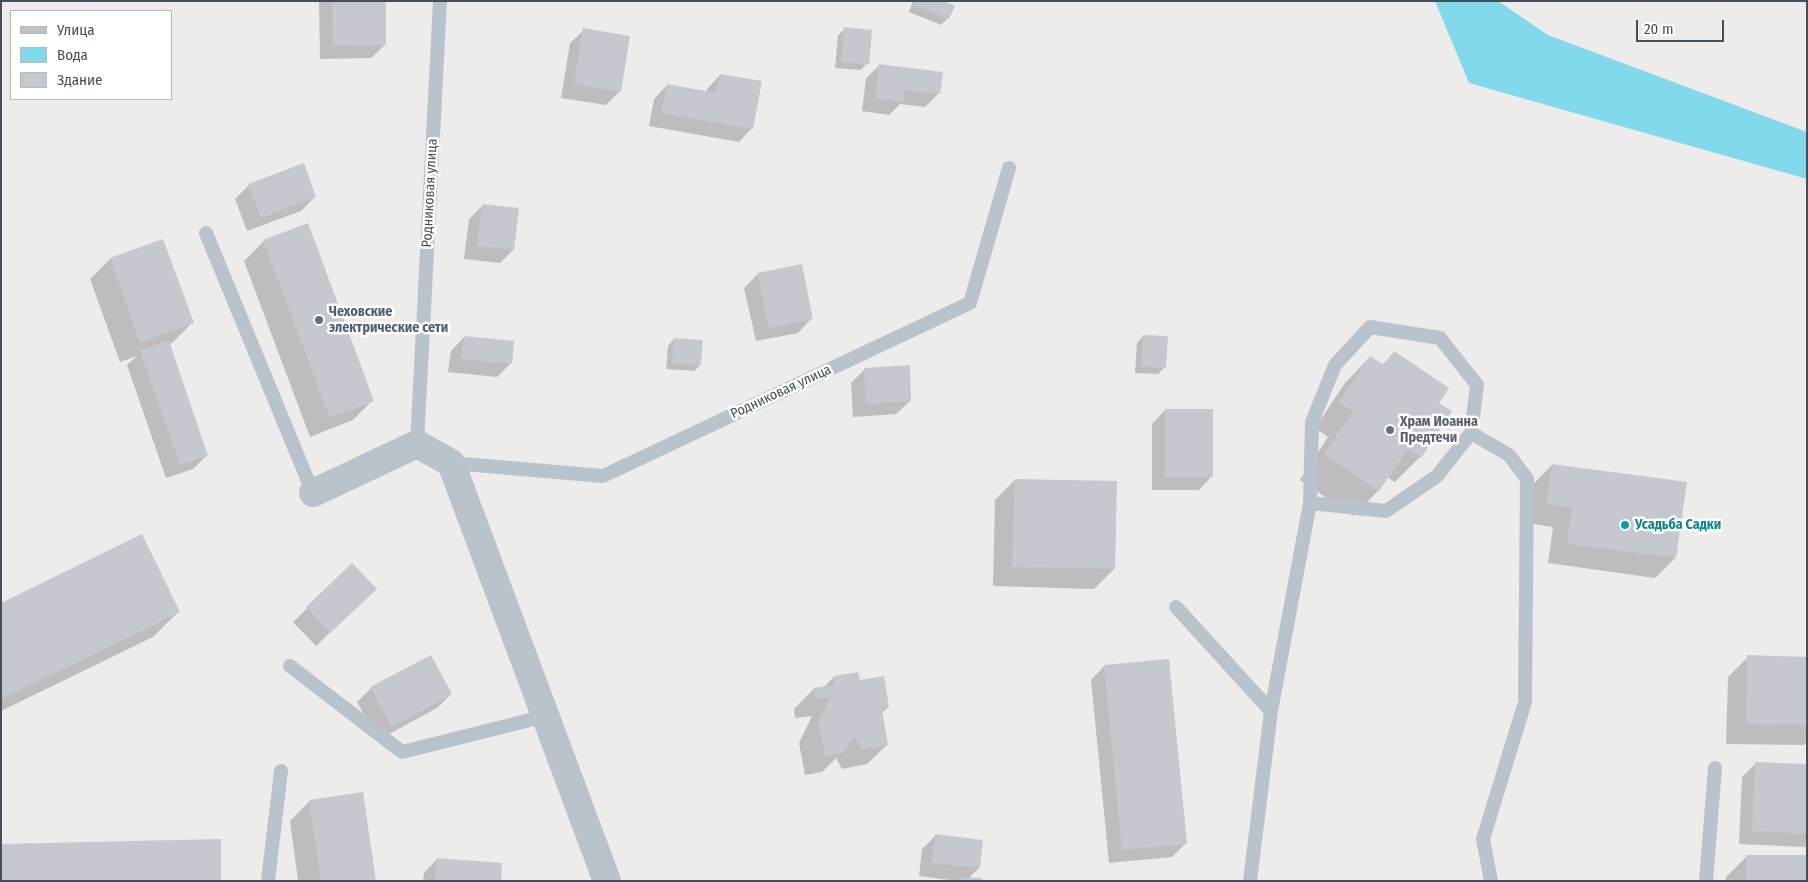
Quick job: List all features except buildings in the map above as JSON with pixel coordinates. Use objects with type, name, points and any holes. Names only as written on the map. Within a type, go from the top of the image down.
[{"type":"street","points":[[313,493],[417,444],[451,463],[607,881]]},
{"type":"lane","name":"Родниковая улица","points":[[417,444],[440,1]]},
{"type":"lane","name":"Родниковая улица","points":[[451,463],[603,476],[970,303],[1009,168]]},
{"type":"lane","points":[[206,233],[313,493]]},
{"type":"lane","points":[[1250,881],[1271,711],[1310,503],[1312,422],[1335,365],[1370,326],[1440,338],[1477,385],[1471,433],[1437,476],[1386,511],[1310,503]]},
{"type":"lane","points":[[1471,433],[1509,455],[1527,479],[1525,702],[1483,839],[1491,881]]},
{"type":"lane","points":[[1176,607],[1271,711]]},
{"type":"lane","points":[[290,666],[402,752],[546,716]]},
{"type":"lane","points":[[1706,881],[1715,768]]},
{"type":"lane","points":[[268,881],[281,771]]},
{"type":"water","points":[[1435,1],[1498,1],[1548,35],[1807,132],[1807,179],[1469,83]]},
{"type":"place","name":"Чеховские электрические сети","points":[[319,320]]},
{"type":"place","name":"Храм Иоанна Предтечи","points":[[1390,430]]},
{"type":"place","name":"Усадьба Садки","points":[[1625,525]]}]
